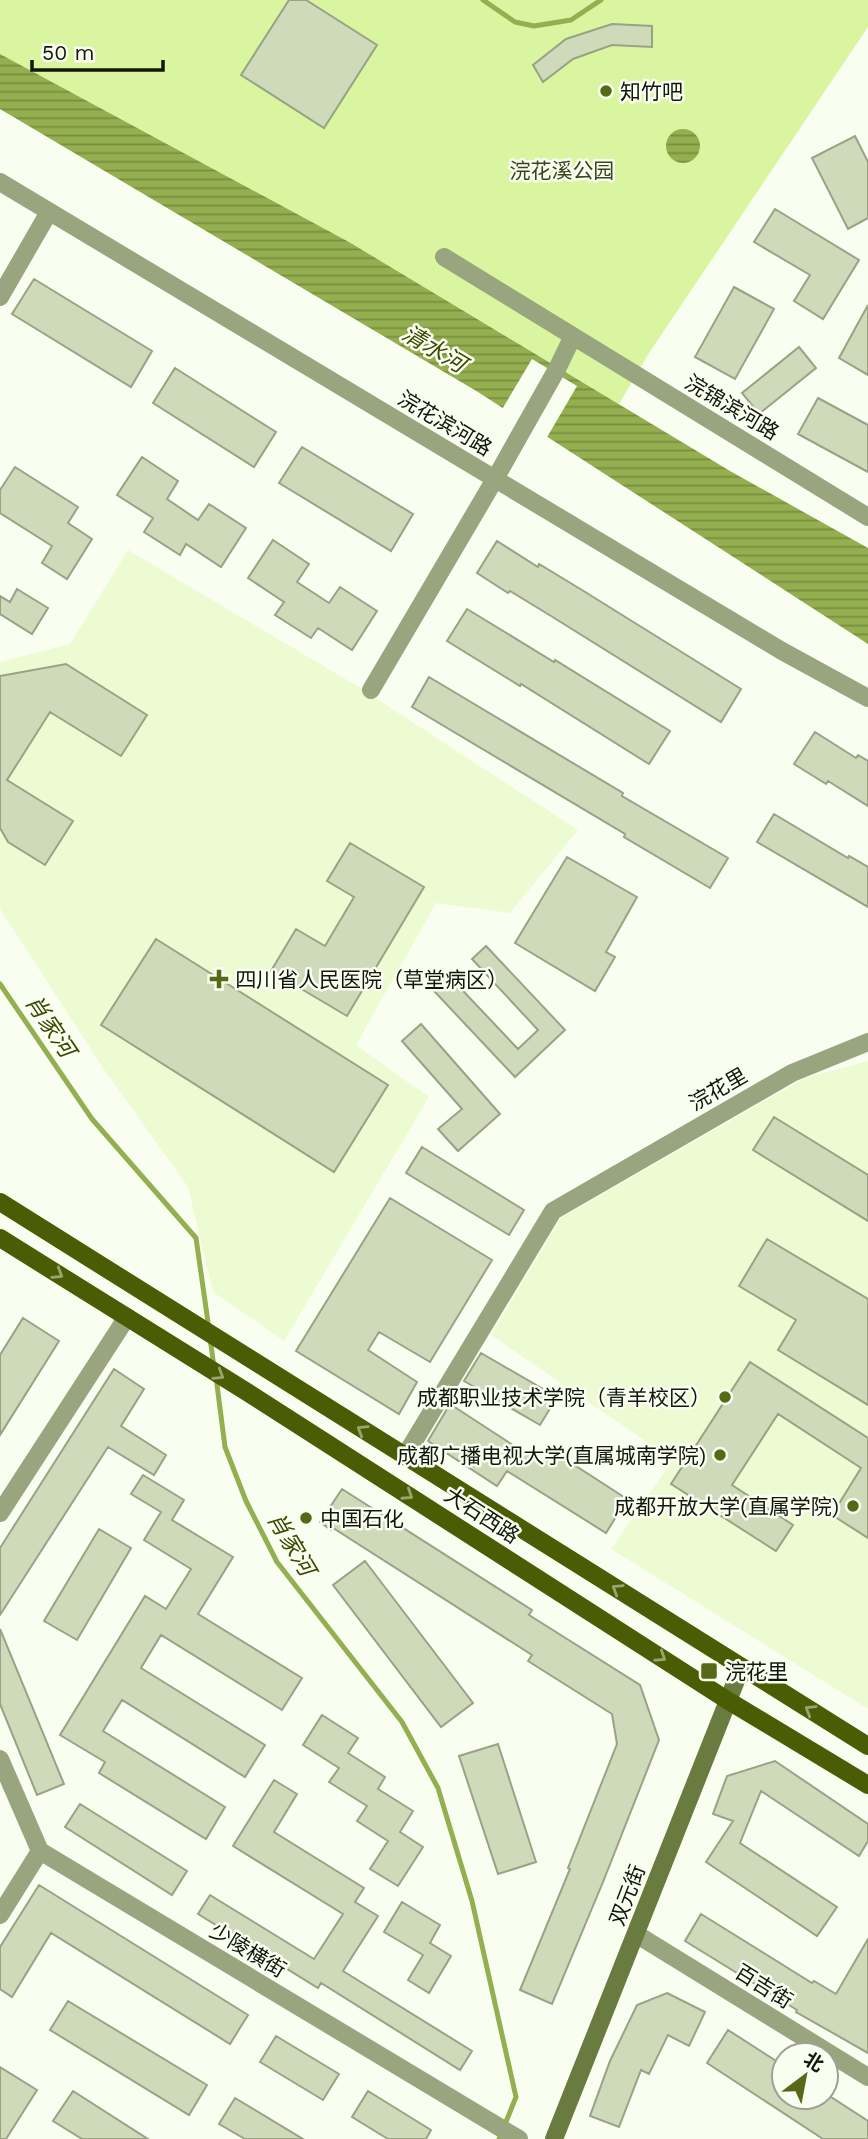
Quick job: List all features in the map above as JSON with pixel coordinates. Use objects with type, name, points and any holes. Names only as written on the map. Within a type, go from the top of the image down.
[{"type":"main road","name":"大石西路","points":[[0,1202],[868,1746]]},
{"type":"main road","name":"大石西路","points":[[0,1238],[247,1392],[727,1700],[868,1785]]},
{"type":"main road","name":"双元街","points":[[554,2139],[741,1668]]},
{"type":"street","name":"浣花滨河路","points":[[0,182],[782,651],[868,698]]},
{"type":"street","points":[[0,297],[49,212]]},
{"type":"street","name":"浣锦滨河路","points":[[444,257],[868,517]]},
{"type":"street","points":[[371,691],[495,479],[573,336]]},
{"type":"street","name":"浣花里","points":[[405,1456],[553,1211],[792,1073],[868,1042]]},
{"type":"street","points":[[0,1513],[127,1317]]},
{"type":"street","points":[[0,1759],[40,1852],[0,1915]]},
{"type":"street","name":"少陵横街","points":[[40,1852],[519,2139]]},
{"type":"street","name":"百吉街","points":[[636,1934],[868,2077]]},
{"type":"shaded area","name":"四川省人民医院（草堂病区）","points":[[128,550],[354,684],[578,830],[510,913],[436,903],[356,1045],[429,1097],[284,1341],[213,1292],[188,1187],[103,1068],[0,909],[0,662],[70,644]]},
{"type":"shaded area","name":"成都职业技术学院（青羊校区）","points":[[868,1061],[868,1709],[611,1549],[673,1460],[491,1335],[561,1218],[805,1078]]},
{"type":"green space","name":"浣花溪公园","points":[[0,0],[868,0],[868,27],[649,353],[619,404],[349,242],[0,54]]},
{"type":"water","name":"清水河","points":[[0,54],[349,242],[730,471],[868,548],[868,644],[478,392],[0,109]]},
{"type":"water","points":[[683,129],[695,134],[700,146],[695,158],[683,163],[671,158],[666,146],[671,134]]},
{"type":"pier","points":[[532,359],[577,386],[546,439],[501,411]]},
{"type":"building","points":[[289,0],[306,0],[377,45],[324,128],[241,75]]},
{"type":"building","points":[[612,24],[652,26],[652,47],[612,45],[573,59],[543,82],[533,65],[566,39]]},
{"type":"building","points":[[855,136],[868,162],[868,218],[848,229],[812,158]]},
{"type":"building","points":[[775,209],[859,260],[823,319],[794,301],[810,275],[754,242]]},
{"type":"building","points":[[34,279],[152,351],[131,387],[12,314]]},
{"type":"building","points":[[734,287],[774,309],[735,379],[695,357]]},
{"type":"building","points":[[868,305],[868,375],[839,358]]},
{"type":"building","points":[[799,347],[816,368],[759,414],[742,393]]},
{"type":"building","points":[[175,368],[276,432],[254,467],[153,403]]},
{"type":"building","points":[[818,398],[868,425],[868,472],[798,434]]},
{"type":"building","points":[[302,447],[413,514],[391,551],[279,483]]},
{"type":"building","points":[[142,457],[178,481],[167,499],[198,520],[209,504],[246,528],[221,567],[186,544],[180,555],[144,532],[153,518],[117,495]]},
{"type":"building","points":[[15,467],[78,507],[68,523],[92,539],[67,579],[42,563],[52,546],[0,513],[0,490]]},
{"type":"building","points":[[273,540],[309,564],[297,582],[329,603],[340,587],[377,611],[352,650],[318,628],[311,638],[275,615],[284,602],[248,578]]},
{"type":"building","points":[[497,541],[582,590],[741,689],[721,722],[477,573]]},
{"type":"building","points":[[17,589],[48,608],[32,634],[0,614],[0,596],[10,602]]},
{"type":"building","points":[[467,609],[670,731],[649,764],[447,641]]},
{"type":"building","points":[[66,664],[147,715],[121,756],[50,712],[7,780],[73,821],[45,865],[8,842],[0,828],[0,676]]},
{"type":"building","points":[[429,677],[728,858],[710,888],[412,707]]},
{"type":"building","points":[[815,732],[856,758],[858,755],[868,761],[868,806],[794,764]]},
{"type":"building","points":[[774,814],[868,867],[868,907],[757,842]]},
{"type":"building","points":[[350,843],[424,887],[347,1016],[271,971],[296,929],[325,946],[354,897],[327,881]]},
{"type":"building","points":[[567,857],[637,897],[606,952],[615,957],[595,991],[515,943]]},
{"type":"building","points":[[156,939],[388,1085],[334,1172],[101,1025]]},
{"type":"building","points":[[486,946],[565,1030],[515,1077],[434,991],[449,976],[518,1049],[538,1030],[472,959]]},
{"type":"building","points":[[421,1024],[500,1114],[458,1151],[438,1129],[462,1109],[402,1041]]},
{"type":"building","points":[[774,1117],[868,1175],[868,1221],[753,1150]]},
{"type":"building","points":[[422,1147],[524,1210],[509,1235],[406,1173]]},
{"type":"building","points":[[390,1198],[492,1260],[430,1362],[379,1332],[368,1350],[417,1382],[399,1414],[296,1351]]},
{"type":"building","points":[[767,1239],[868,1299],[868,1405],[778,1350],[796,1320],[739,1286]]},
{"type":"building","points":[[23,1318],[59,1341],[0,1435],[0,1355]]},
{"type":"building","points":[[481,1353],[557,1397],[540,1425],[464,1381]]},
{"type":"building","name":"成都广播电视大学(直属城南学院)","points":[[750,1362],[868,1438],[868,1538],[832,1515],[861,1468],[778,1414],[732,1485],[793,1525],[776,1551],[671,1484]]},
{"type":"building","points":[[114,1369],[144,1389],[121,1426],[166,1455],[154,1475],[108,1447],[0,1615],[0,1548]]},
{"type":"building","points":[[450,1404],[542,1464],[551,1450],[627,1499],[606,1533],[507,1471],[497,1486],[428,1441]]},
{"type":"building","points":[[143,1475],[184,1500],[172,1520],[233,1557],[198,1614],[302,1678],[282,1710],[161,1635],[141,1668],[265,1745],[245,1777],[122,1700],[103,1731],[225,1807],[206,1839],[99,1773],[105,1762],[60,1735],[145,1596],[166,1609],[191,1569],[144,1540],[161,1512],[131,1494]]},
{"type":"building","points":[[342,1489],[532,1610],[529,1615],[640,1685],[659,1740],[552,2004],[520,1990],[570,1869],[568,1868],[617,1744],[612,1714],[528,1661],[532,1655],[320,1522]]},
{"type":"building","points":[[99,1529],[131,1548],[77,1640],[44,1621]]},
{"type":"building","points":[[365,1561],[473,1703],[441,1727],[333,1585]]},
{"type":"building","points":[[0,1629],[64,1784],[37,1795],[0,1704]]},
{"type":"building","points":[[322,1715],[358,1738],[348,1753],[385,1777],[378,1789],[413,1811],[400,1832],[423,1847],[398,1886],[370,1869],[388,1841],[357,1821],[367,1806],[329,1782],[339,1768],[303,1745]]},
{"type":"building","points":[[498,1744],[536,1862],[498,1874],[459,1756]]},
{"type":"building","points":[[775,1761],[868,1824],[868,1841],[859,1856],[761,1791],[740,1843],[837,1907],[817,1936],[706,1862],[733,1821],[713,1814],[727,1776]]},
{"type":"building","points":[[274,1780],[297,1794],[274,1832],[364,1888],[355,1902],[378,1916],[343,1971],[472,2051],[460,2070],[321,1983],[318,1988],[198,1914],[210,1895],[314,1959],[343,1914],[233,1846]]},
{"type":"building","points":[[80,1804],[187,1871],[172,1895],[65,1827]]},
{"type":"building","points":[[39,1885],[248,2015],[230,2044],[51,1933],[12,1997],[0,1989],[0,1947]]},
{"type":"building","points":[[402,1902],[440,1925],[430,1943],[451,1956],[429,1993],[408,1980],[423,1955],[384,1932]]},
{"type":"building","points":[[701,1914],[812,1983],[814,1981],[836,1994],[868,1939],[868,2053],[796,2012],[797,2010],[685,1941]]},
{"type":"building","points":[[667,1993],[705,2012],[689,2046],[668,2035],[649,2074],[641,2070],[619,2127],[590,2116],[610,2061],[637,2005]]},
{"type":"building","points":[[68,2001],[207,2085],[189,2115],[50,2030]]},
{"type":"building","points":[[728,2030],[770,2057],[770,2104],[707,2063]]},
{"type":"building","points":[[276,2036],[339,2074],[323,2100],[260,2062]]},
{"type":"building","points":[[0,2067],[37,2090],[6,2139],[0,2139]]},
{"type":"building","points":[[73,2091],[148,2139],[82,2139],[53,2121]]},
{"type":"building","points":[[368,2091],[431,2130],[426,2139],[388,2139],[352,2117]]},
{"type":"building","points":[[235,2098],[303,2139],[245,2139],[219,2124]]},
{"type":"building","points":[[840,2103],[868,2121],[868,2139],[823,2139],[780,2111],[840,2111]]},
{"type":"waterway","points":[[483,0],[515,22],[534,26],[571,20],[601,0]]},
{"type":"waterway","name":"肖家河","points":[[0,984],[92,1119],[196,1238],[209,1329]]},
{"type":"waterway","name":"肖家河","points":[[210,1338],[214,1367]]},
{"type":"waterway","name":"肖家河","points":[[216,1377],[225,1447],[246,1501],[277,1562],[402,1722],[438,1788],[472,1901],[516,2097],[499,2139]]},
{"type":"place","name":"知竹吧","points":[[606,91]]},
{"type":"place","name":"四川省人民医院（草堂病区）","points":[[219,979]]},
{"type":"place","name":"成都职业技术学院（青羊校区）","points":[[725,1397]]},
{"type":"place","name":"成都广播电视大学(直属城南学院)","points":[[720,1455]]},
{"type":"place","name":"成都开放大学(直属学院)","points":[[853,1506]]},
{"type":"place","name":"中国石化","points":[[306,1518]]},
{"type":"place","name":"浣花里","points":[[709,1671]]}]
